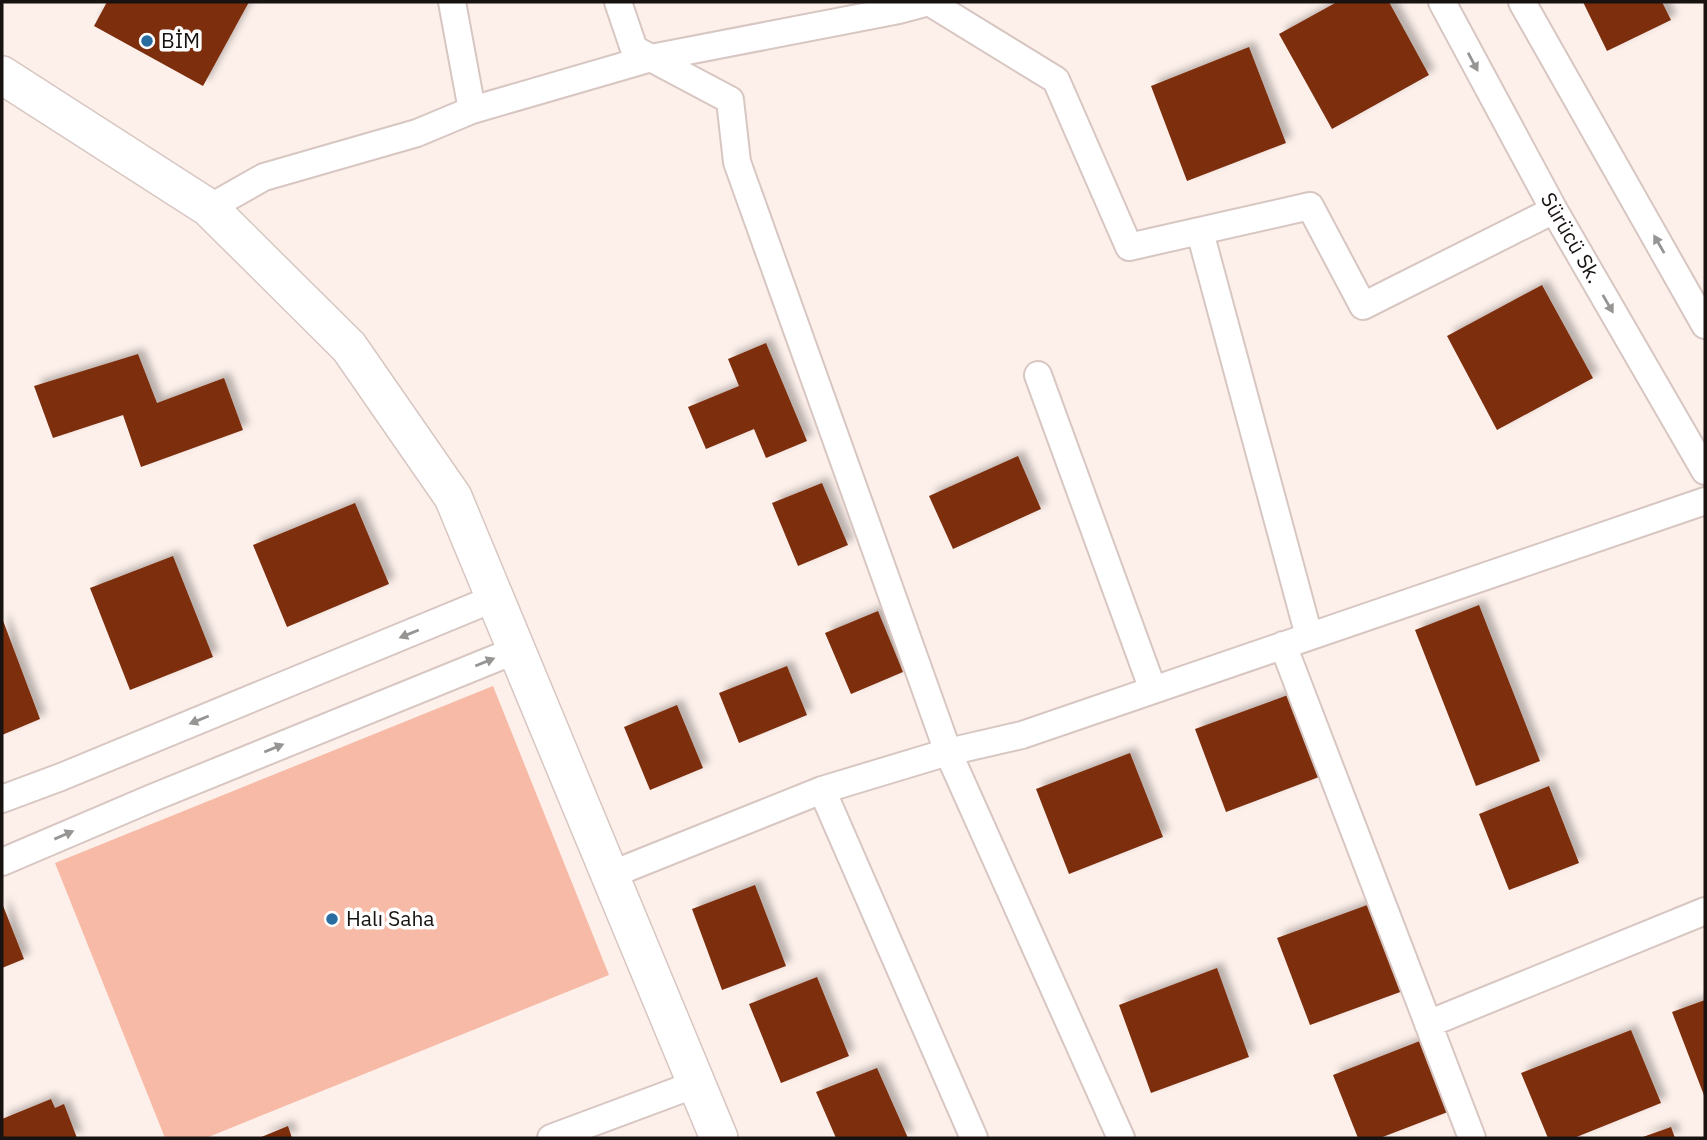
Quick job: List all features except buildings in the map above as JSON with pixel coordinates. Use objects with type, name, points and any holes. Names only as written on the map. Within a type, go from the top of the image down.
[{"type":"street","points":[[452,2],[472,110]]},
{"type":"street","points":[[618,2],[634,49],[730,100],[737,162],[948,752],[1121,1138]]},
{"type":"street","points":[[209,208],[264,177],[417,133],[472,110],[651,58],[929,2],[1056,80],[1129,247],[1310,206],[1363,306],[1554,210]]},
{"type":"street","name":"Sürücü Sk.","points":[[1442,2],[1554,210],[1705,471]]},
{"type":"street","points":[[1522,2],[1705,325]]},
{"type":"street","points":[[2,75],[209,208],[349,347],[453,497],[719,1138]]},
{"type":"street","points":[[1200,232],[1309,636]]},
{"type":"street","points":[[1038,374],[1153,690]]},
{"type":"street","points":[[610,875],[822,790],[948,752],[1022,735],[1705,501]]},
{"type":"street","points":[[2,799],[495,598]]},
{"type":"street","points":[[1283,645],[1472,1138]]},
{"type":"street","points":[[2,862],[516,650]]},
{"type":"street","points":[[822,790],[974,1138]]},
{"type":"street","points":[[1428,1024],[1705,911]]},
{"type":"street","points":[[551,1138],[696,1084]]},
{"type":"shaded area","name":"Halı Saha","points":[[493,686],[609,975],[206,1138],[165,1138],[55,863]]},
{"type":"place","name":"BİM","points":[[147,41]]},
{"type":"place","name":"Halı Saha","points":[[332,919]]}]
